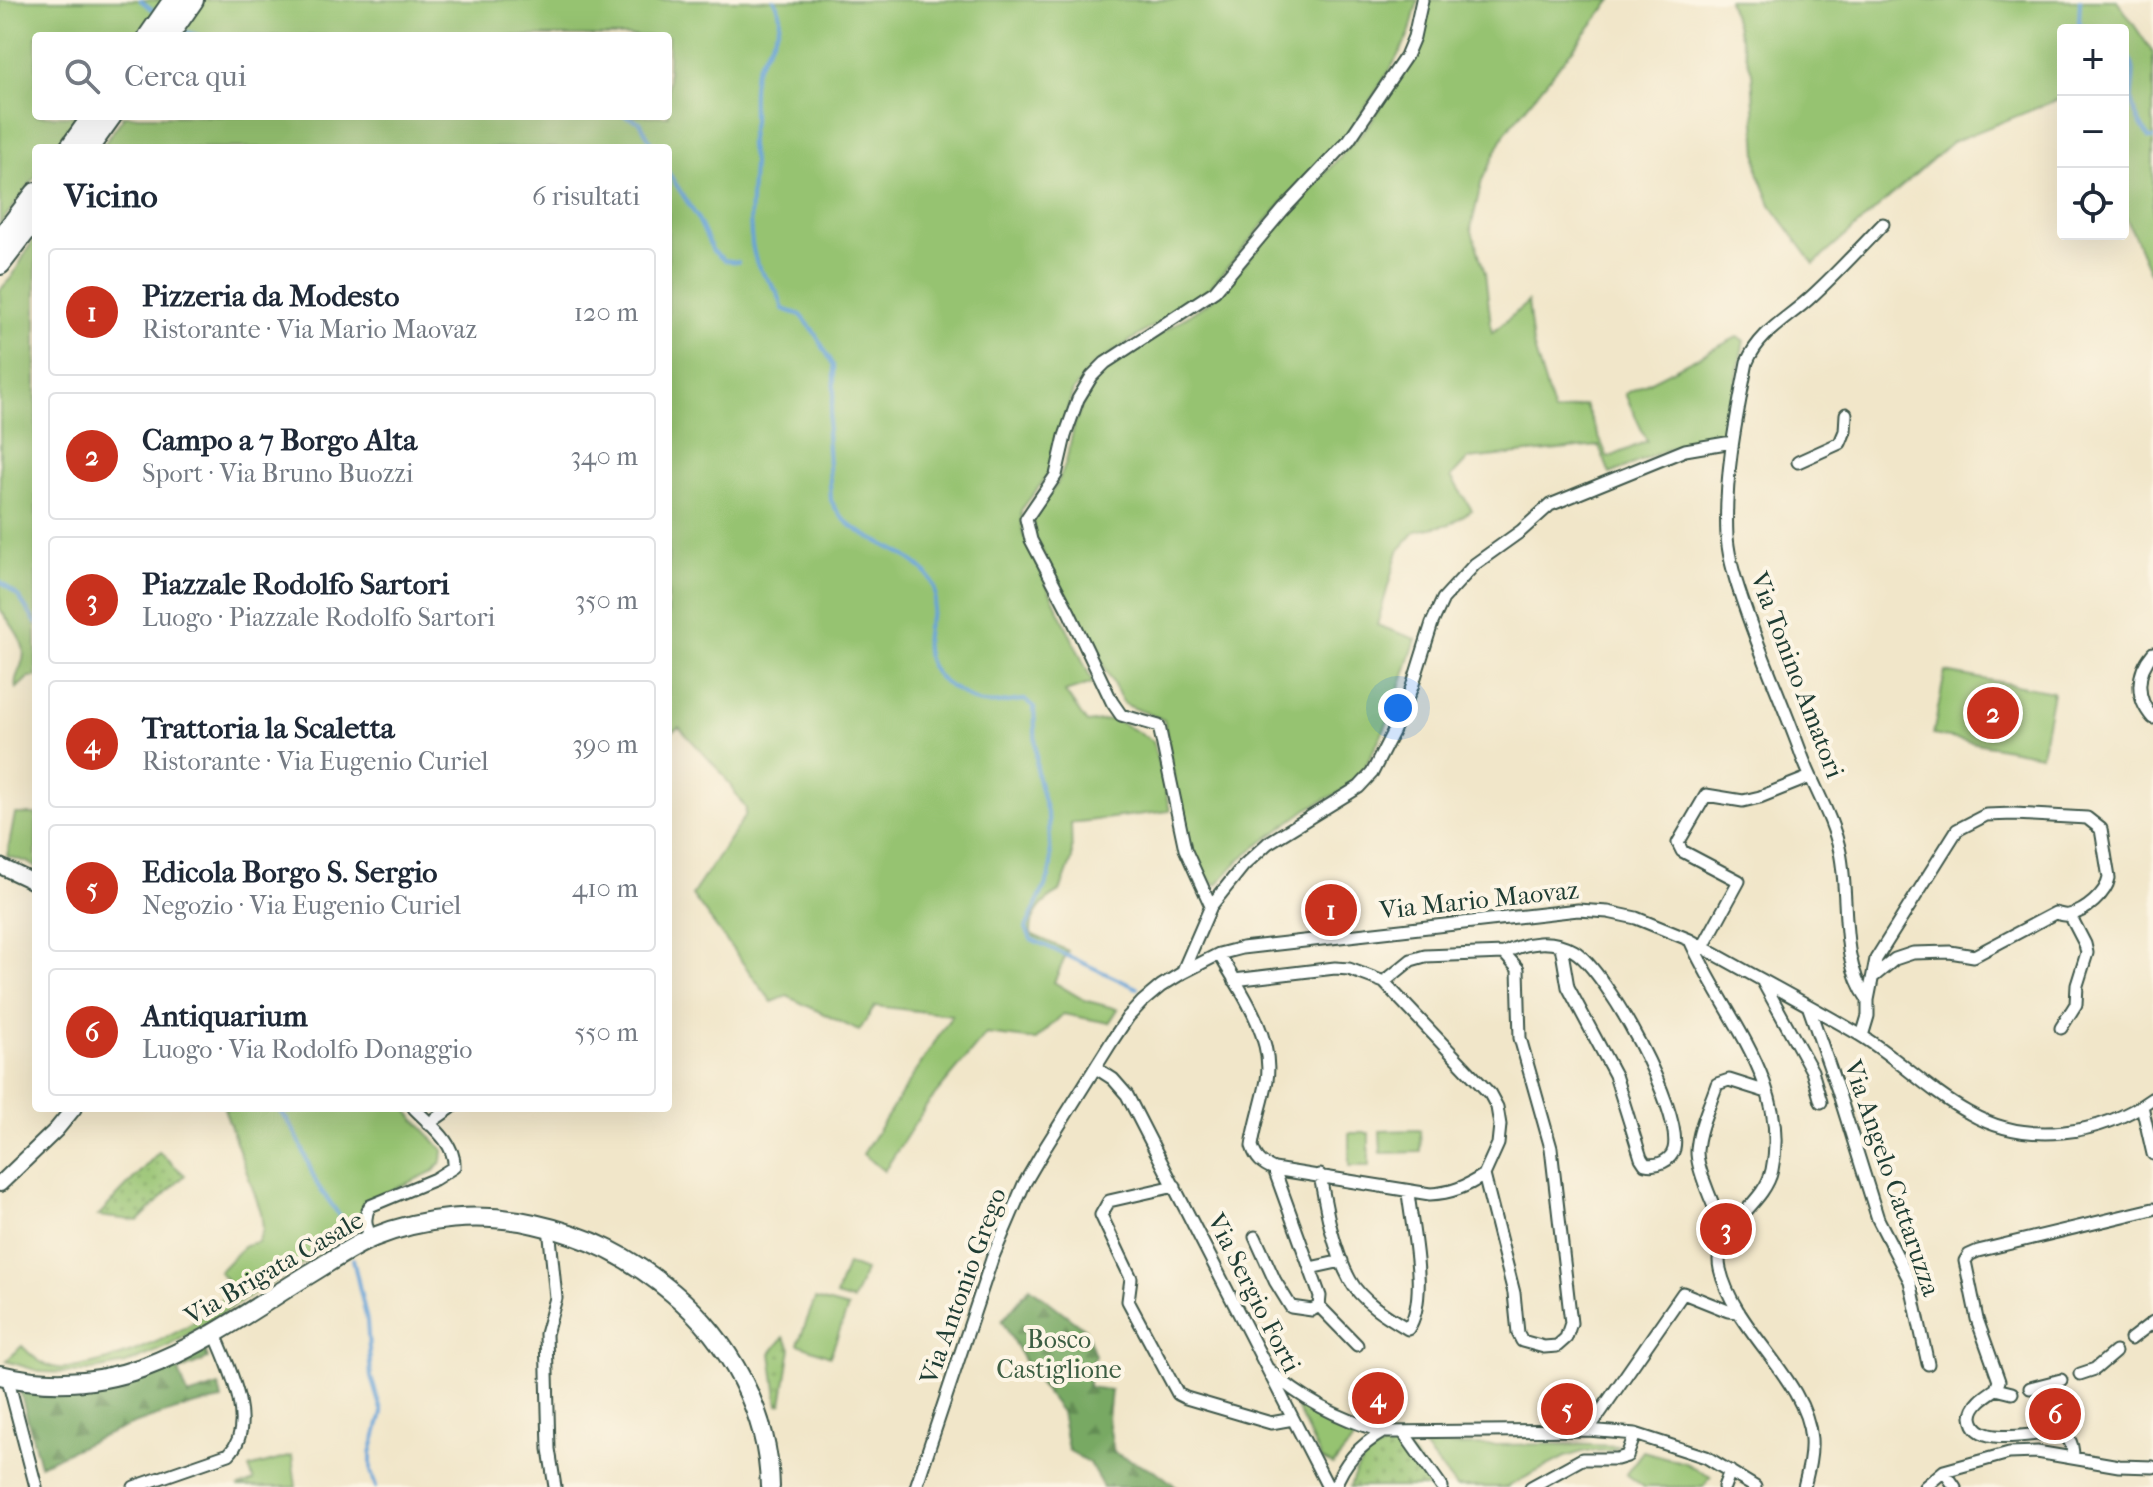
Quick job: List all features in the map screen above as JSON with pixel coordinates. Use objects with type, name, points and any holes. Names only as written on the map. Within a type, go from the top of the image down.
[{"type":"highway","points":[[152,32],[174,0]]},
{"type":"highway","points":[[171,32],[193,0]]},
{"type":"highway","points":[[73,144],[90,120]]},
{"type":"highway","points":[[91,144],[108,120]]},
{"type":"highway","points":[[0,240],[32,198]]},
{"type":"highway","points":[[0,264],[32,222]]},
{"type":"main road","name":"Via Brigata Casale","points":[[3,1375],[84,1383],[122,1375],[162,1361],[215,1334],[371,1238],[432,1221],[492,1218],[549,1227],[594,1241],[649,1273],[689,1306],[717,1337],[758,1415],[767,1445],[770,1487]]},
{"type":"street","points":[[1211,906],[1185,849],[1159,726],[1121,715],[1112,702],[1031,540],[1026,519],[1056,475],[1071,415],[1092,376],[1105,363],[1215,291],[1283,210],[1349,140],[1406,56],[1414,37],[1422,0]]},
{"type":"street","name":"Via Tonino Amatori","points":[[1868,1000],[1854,967],[1847,935],[1840,851],[1759,651],[1735,578],[1727,539],[1732,442],[1751,352],[1760,338],[1809,299],[1883,224]]},
{"type":"street","points":[[1798,462],[1840,443],[1845,431],[1846,414]]},
{"type":"street","points":[[1182,973],[1211,906],[1243,866],[1268,843],[1359,787],[1372,773],[1400,716],[1443,599],[1475,564],[1521,531],[1550,505],[1666,457],[1705,445],[1732,442]]},
{"type":"street","points":[[2153,653],[2145,663],[2139,692],[2153,718]]},
{"type":"street","points":[[1703,947],[1739,881],[1682,851],[1678,843],[1706,795],[1743,801],[1810,777]]},
{"type":"street","points":[[1862,1036],[1876,959],[1957,830],[1986,815],[2087,818],[2098,824],[2108,868],[2107,886],[2098,899],[2070,915],[2055,913],[1974,956],[1950,952],[1913,953],[1895,959],[1873,977]]},
{"type":"street","points":[[0,866],[32,881]]},
{"type":"street","name":"Via Mario Maovaz","points":[[1096,1068],[1128,1017],[1161,986],[1219,954],[1242,948],[1578,910],[1636,918],[1690,940],[1862,1036],[1969,1113],[2017,1130],[2045,1134],[2092,1127],[2142,1106],[2153,1098]]},
{"type":"street","points":[[2061,1028],[2076,1004],[2077,985],[2087,953],[2070,915]]},
{"type":"street","points":[[1690,940],[1747,1043],[1767,1092],[1774,1162],[1766,1187],[1726,1234],[1719,1261],[1739,1312],[1796,1394],[1807,1418],[1811,1460],[1803,1484]]},
{"type":"street","points":[[1384,982],[1411,960],[1425,956],[1504,953],[1515,947],[1541,942],[1561,946],[1590,963],[1616,999],[1655,1072],[1675,1141],[1671,1157],[1665,1161],[1651,1166],[1643,1162],[1615,1075],[1568,987],[1561,946]]},
{"type":"street","points":[[1484,1175],[1514,1293],[1518,1333],[1522,1341],[1532,1346],[1557,1346],[1566,1338],[1571,1323],[1551,1148],[1520,1038],[1518,969],[1504,953]]},
{"type":"street","points":[[1219,954],[1264,1042],[1267,1078],[1252,1146],[1255,1156],[1263,1164],[1274,1169],[1408,1193],[1449,1193],[1468,1186],[1484,1175],[1498,1144],[1500,1125],[1497,1107],[1490,1094],[1384,982],[1349,969],[1335,968],[1234,980]]},
{"type":"street","points":[[1762,981],[1812,1071],[1821,1102]]},
{"type":"street","name":"Via Angelo Cattaruzza","points":[[1809,1008],[1878,1219],[1910,1281],[1928,1364]]},
{"type":"street","name":"Via Sergio Forti","points":[[1096,1068],[1113,1079],[1127,1095],[1328,1487]]},
{"type":"street","name":"Via Antonio Grego","points":[[916,1487],[1002,1232],[1024,1184],[1096,1068]]},
{"type":"street","points":[[1726,1234],[1697,1155],[1717,1084],[1729,1080],[1767,1092]]},
{"type":"street","points":[[2142,1106],[2153,1154]]},
{"type":"street","points":[[0,1184],[71,1112]]},
{"type":"street","points":[[371,1238],[365,1225],[365,1214],[370,1206],[435,1179],[454,1167],[455,1157],[451,1147],[418,1112]]},
{"type":"street","points":[[428,1124],[445,1112]]},
{"type":"street","points":[[1274,1169],[1320,1296],[1319,1306],[1357,1345]]},
{"type":"street","points":[[1320,1175],[1326,1207],[1350,1281],[1390,1318],[1408,1329],[1415,1319],[1419,1300],[1408,1193]]},
{"type":"street","points":[[1175,1186],[1109,1201],[1101,1215],[1131,1278],[1128,1301],[1178,1394],[1271,1423],[1293,1419]]},
{"type":"street","points":[[2073,1457],[2073,1445],[2058,1432],[2037,1436],[1995,1436],[1984,1433],[1976,1426],[1972,1417],[1975,1407],[1984,1396],[1996,1389],[1999,1381],[1977,1319],[1965,1261],[1969,1255],[2153,1209]]},
{"type":"street","points":[[549,1227],[556,1298],[546,1334],[549,1449],[555,1487]]},
{"type":"street","points":[[1255,1237],[1291,1307],[1312,1310],[1319,1306]]},
{"type":"street","points":[[1310,1268],[1342,1261]]},
{"type":"street","points":[[1588,1430],[1683,1293],[1728,1311],[1739,1312]]},
{"type":"street","points":[[2131,1339],[2153,1322]]},
{"type":"street","points":[[134,1487],[229,1454],[235,1448],[240,1424],[237,1387],[215,1334]]},
{"type":"street","points":[[2080,1374],[2095,1369],[2115,1352]]},
{"type":"street","points":[[1267,1368],[1304,1399],[1345,1419],[1383,1432],[1588,1430],[1635,1434],[1680,1447],[1755,1487]]},
{"type":"street","points":[[3,1375],[36,1487]]},
{"type":"street","points":[[2030,1388],[2061,1380]]},
{"type":"street","points":[[1996,1389],[2012,1393]]},
{"type":"street","points":[[1335,1487],[1355,1452],[1383,1432]]},
{"type":"street","points":[[1403,1432],[1442,1487]]},
{"type":"street","points":[[1531,1487],[1582,1459],[1627,1456],[1635,1434]]},
{"type":"street","points":[[1925,1487],[1944,1471],[2009,1453],[2037,1452],[2119,1466],[2153,1467]]},
{"type":"street","points":[[1724,1487],[1730,1471]]},
{"type":"street","points":[[1944,1471],[1955,1487]]},
{"type":"green space","points":[[0,0],[1418,0],[1409,35],[1350,131],[1287,197],[1208,290],[1092,366],[1073,391],[1048,475],[1021,510],[1023,534],[1093,683],[1065,692],[1087,723],[1114,719],[1153,741],[1170,811],[1071,823],[1072,859],[1060,892],[1043,904],[1033,920],[1031,934],[1068,951],[1054,982],[1084,1000],[1118,1009],[1109,1023],[1063,1014],[1036,1040],[986,1034],[927,1105],[884,1171],[863,1154],[952,1015],[875,1006],[859,1031],[787,996],[772,1002],[692,895],[745,816],[746,809],[722,773],[679,727],[672,731],[672,144],[104,144],[122,120],[672,120],[672,32],[32,32],[32,120],[77,120],[60,144],[32,144],[32,181],[0,224]]},
{"type":"green space","points":[[1430,0],[1612,0],[1505,133],[1482,180],[1471,228],[1485,273],[1492,333],[1528,302],[1533,345],[1554,413],[1585,405],[1608,458],[1647,441],[1625,394],[1737,337],[1744,340],[1726,435],[1671,448],[1610,474],[1599,446],[1468,459],[1451,477],[1472,510],[1450,524],[1416,531],[1398,551],[1377,625],[1416,639],[1389,720],[1364,769],[1342,791],[1307,809],[1241,858],[1217,885],[1202,873],[1183,833],[1164,720],[1124,704],[1035,538],[1033,517],[1057,484],[1066,462],[1075,422],[1088,392],[1106,369],[1212,300],[1371,122],[1405,68],[1422,32]]},
{"type":"green space","points":[[1728,0],[2117,0],[2153,53],[2153,279],[2129,224],[2129,24],[2057,24],[2057,100],[1952,142],[1814,264],[1772,207],[1758,172],[1752,72]]},
{"type":"green space","points":[[32,242],[32,677],[16,689],[23,649],[18,634],[0,609],[0,290],[12,277]]},
{"type":"green space","points":[[1945,672],[2053,692],[2041,755],[1933,735]]},
{"type":"green space","points":[[15,814],[32,814],[32,865],[7,856]]},
{"type":"green space","points":[[225,1112],[409,1112],[443,1150],[442,1161],[434,1171],[368,1201],[354,1232],[169,1346],[126,1364],[78,1373],[42,1372],[6,1361],[22,1346],[52,1367],[97,1363],[146,1346],[192,1323],[222,1298],[227,1280],[219,1272],[245,1245],[258,1242],[263,1229],[261,1212]]},
{"type":"green space","points":[[1420,1130],[1421,1152],[1381,1153],[1380,1131]]},
{"type":"green space","points":[[1349,1133],[1369,1133],[1369,1166],[1349,1166]]},
{"type":"green space","points":[[159,1152],[185,1175],[138,1221],[98,1216]]},
{"type":"green space","points":[[847,1264],[865,1271],[853,1301],[836,1296]]},
{"type":"green space","name":"Bosco Castiglione","points":[[1030,1287],[1086,1330],[1095,1355],[1088,1387],[1111,1390],[1108,1419],[1114,1453],[1156,1471],[1177,1487],[1103,1487],[1089,1463],[1068,1450],[1061,1412],[1031,1373],[1002,1321]]},
{"type":"green space","points":[[815,1299],[848,1308],[830,1356],[798,1344]]},
{"type":"green space","points":[[784,1337],[791,1348],[782,1404],[778,1405],[771,1353]]},
{"type":"green space","points":[[204,1347],[208,1359],[179,1371],[188,1396],[219,1386],[222,1400],[152,1418],[40,1465],[19,1387],[68,1391],[109,1387],[158,1371]]},
{"type":"green space","points":[[1299,1404],[1331,1423],[1354,1432],[1353,1441],[1333,1465],[1322,1460],[1297,1409]]},
{"type":"green space","points":[[1393,1444],[1412,1455],[1435,1487],[1350,1487],[1365,1459]]},
{"type":"green space","points":[[1423,1446],[1619,1446],[1610,1451],[1586,1451],[1565,1457],[1507,1487],[1456,1487]]},
{"type":"green space","points":[[1643,1451],[1685,1463],[1711,1477],[1703,1487],[1644,1487],[1626,1474]]},
{"type":"green space","points":[[292,1456],[296,1487],[238,1487],[254,1481],[249,1468]]},
{"type":"waterway","points":[[140,0],[157,13]]},
{"type":"waterway","points":[[774,0],[779,10],[778,30],[757,68],[753,83],[751,237],[758,266],[777,292],[783,309],[801,315],[834,366],[834,394],[827,433],[831,500],[851,525],[908,558],[931,580],[935,598],[927,628],[926,649],[936,674],[970,699],[992,704],[1025,700],[1034,707],[1037,774],[1049,821],[1051,866],[1026,928],[1031,939],[1137,988]]},
{"type":"waterway","points":[[2080,0],[2080,24]]},
{"type":"waterway","points":[[180,30],[187,32]]},
{"type":"waterway","points":[[2129,58],[2134,75],[2132,102],[2135,112],[2149,138],[2153,138]]},
{"type":"waterway","points":[[635,120],[640,122],[652,144]]},
{"type":"waterway","points":[[672,178],[697,217],[713,251],[724,260],[738,262]]},
{"type":"waterway","points":[[0,581],[18,596],[32,617]]},
{"type":"waterway","points":[[281,1112],[296,1135],[316,1182],[343,1225]]},
{"type":"waterway","points":[[353,1259],[367,1321],[371,1377],[382,1413],[371,1453],[371,1471],[376,1487]]},
{"type":"place","name":"Campo a 7 Borgo Alta","points":[[1993,713]]},
{"type":"place","name":"Pizzeria da Modesto","points":[[1331,910]]},
{"type":"place","name":"Piazzale Rodolfo Sartori","points":[[1726,1229]]},
{"type":"place","name":"Trattoria la Scaletta","points":[[1378,1398]]},
{"type":"place","name":"Edicola Borgo S. Sergio","points":[[1567,1409]]},
{"type":"place","name":"Antiquarium","points":[[2055,1414]]}]
